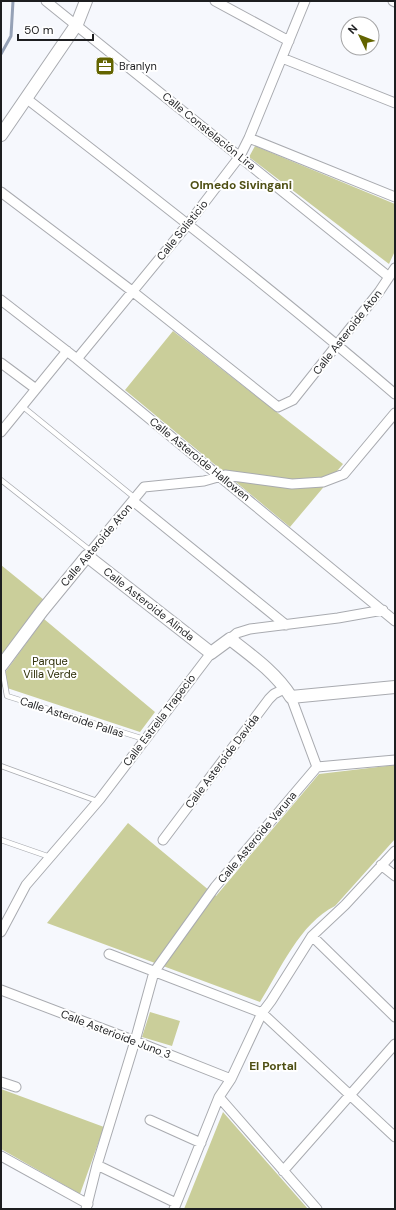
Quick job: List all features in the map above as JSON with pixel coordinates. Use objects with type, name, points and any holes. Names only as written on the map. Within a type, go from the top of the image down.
[{"type":"street","name":"Calle Constelación Lira","points":[[46,1],[390,277]]},
{"type":"street","points":[[1,135],[27,99],[76,24],[86,1]]},
{"type":"street","points":[[215,1],[289,41]]},
{"type":"street","name":"Calle Solisticio","points":[[77,359],[188,224],[240,156],[250,138],[305,1]]},
{"type":"street","points":[[282,58],[395,103]]},
{"type":"street","points":[[27,99],[188,224],[337,344],[395,394]]},
{"type":"street","points":[[250,138],[395,197]]},
{"type":"street","points":[[1,192],[132,291]]},
{"type":"street","name":"Calle Asteroide Aton","points":[[132,291],[278,406],[293,400],[390,277],[395,268]]},
{"type":"street","name":"Calle Asteroide Hallowen","points":[[1,300],[77,359],[221,476],[395,621]]},
{"type":"street","points":[[1,432],[67,352]]},
{"type":"street","points":[[1,363],[36,389]]},
{"type":"street","name":"Calle Asteroide Aton","points":[[1,666],[42,611],[144,487],[204,481],[221,476],[237,475],[262,481],[292,484],[334,480],[344,474],[395,414]]},
{"type":"street","points":[[134,499],[286,624]]},
{"type":"street","name":"Calle Asteroide Alinda","points":[[89,554],[211,652]]},
{"type":"street","name":"Calle Estrella Trapecio","points":[[1,932],[26,885],[97,801],[211,652],[237,633],[250,629],[383,610]]},
{"type":"street","points":[[230,639],[257,659],[288,693],[317,767],[395,760]]},
{"type":"street","name":"Calle Asteroide Davida","points":[[163,840],[274,694],[395,687]]},
{"type":"street","name":"Calle Asteroide Varuna","points":[[87,1206],[97,1165],[135,1041],[154,972],[214,887],[317,767]]},
{"type":"street","points":[[97,1165],[175,1206],[219,1097],[231,1080],[262,1013],[312,936],[345,905],[395,851]]},
{"type":"street","points":[[381,865],[395,876]]},
{"type":"street","points":[[312,936],[395,1017]]},
{"type":"street","points":[[109,954],[262,1013],[395,1137]]},
{"type":"street","name":"Calle Asterioide Juno 3","points":[[1,990],[135,1041],[231,1080]]},
{"type":"street","points":[[283,1171],[395,1044]]},
{"type":"street","points":[[1,1082],[16,1087]]},
{"type":"street","points":[[219,1097],[317,1209]]},
{"type":"street","points":[[150,1120],[201,1143]]},
{"type":"street","points":[[1,1156],[87,1206]]},
{"type":"lane","points":[[22,406],[134,499]]},
{"type":"lane","name":"Calle Asteroide Alinda","points":[[1,480],[89,554]]},
{"type":"lane","name":"Calle Asteroide Pallas","points":[[1,666],[7,696],[144,739]]},
{"type":"lane","points":[[1,766],[97,801]]},
{"type":"lane","points":[[1,840],[50,857]]},
{"type":"green space","points":[[255,146],[395,204],[395,251],[389,264],[249,157]]},
{"type":"green space","points":[[173,331],[343,464],[290,527],[125,390]]},
{"type":"green space","points":[[1,565],[44,600],[1,659]]},
{"type":"green space","name":"Parque Villa Verde","points":[[44,619],[155,712],[140,732],[1,686],[1,678]]},
{"type":"green space","points":[[395,765],[395,839],[335,906],[311,924],[301,935],[283,962],[260,1002],[47,923],[128,823],[216,896],[319,774]]},
{"type":"green space","points":[[150,1012],[180,1021],[172,1046],[142,1037]]},
{"type":"green space","points":[[1,1089],[104,1127],[80,1194],[1,1149]]},
{"type":"green space","points":[[223,1112],[308,1209],[184,1209]]},
{"type":"waterway","points":[[1,54],[11,36],[13,1]]},
{"type":"place","name":"Branlyn","points":[[105,66]]},
{"type":"district","name":"Olmedo Sivingani","points":[[241,185]]},
{"type":"district","name":"El Portal","points":[[273,1066]]}]
